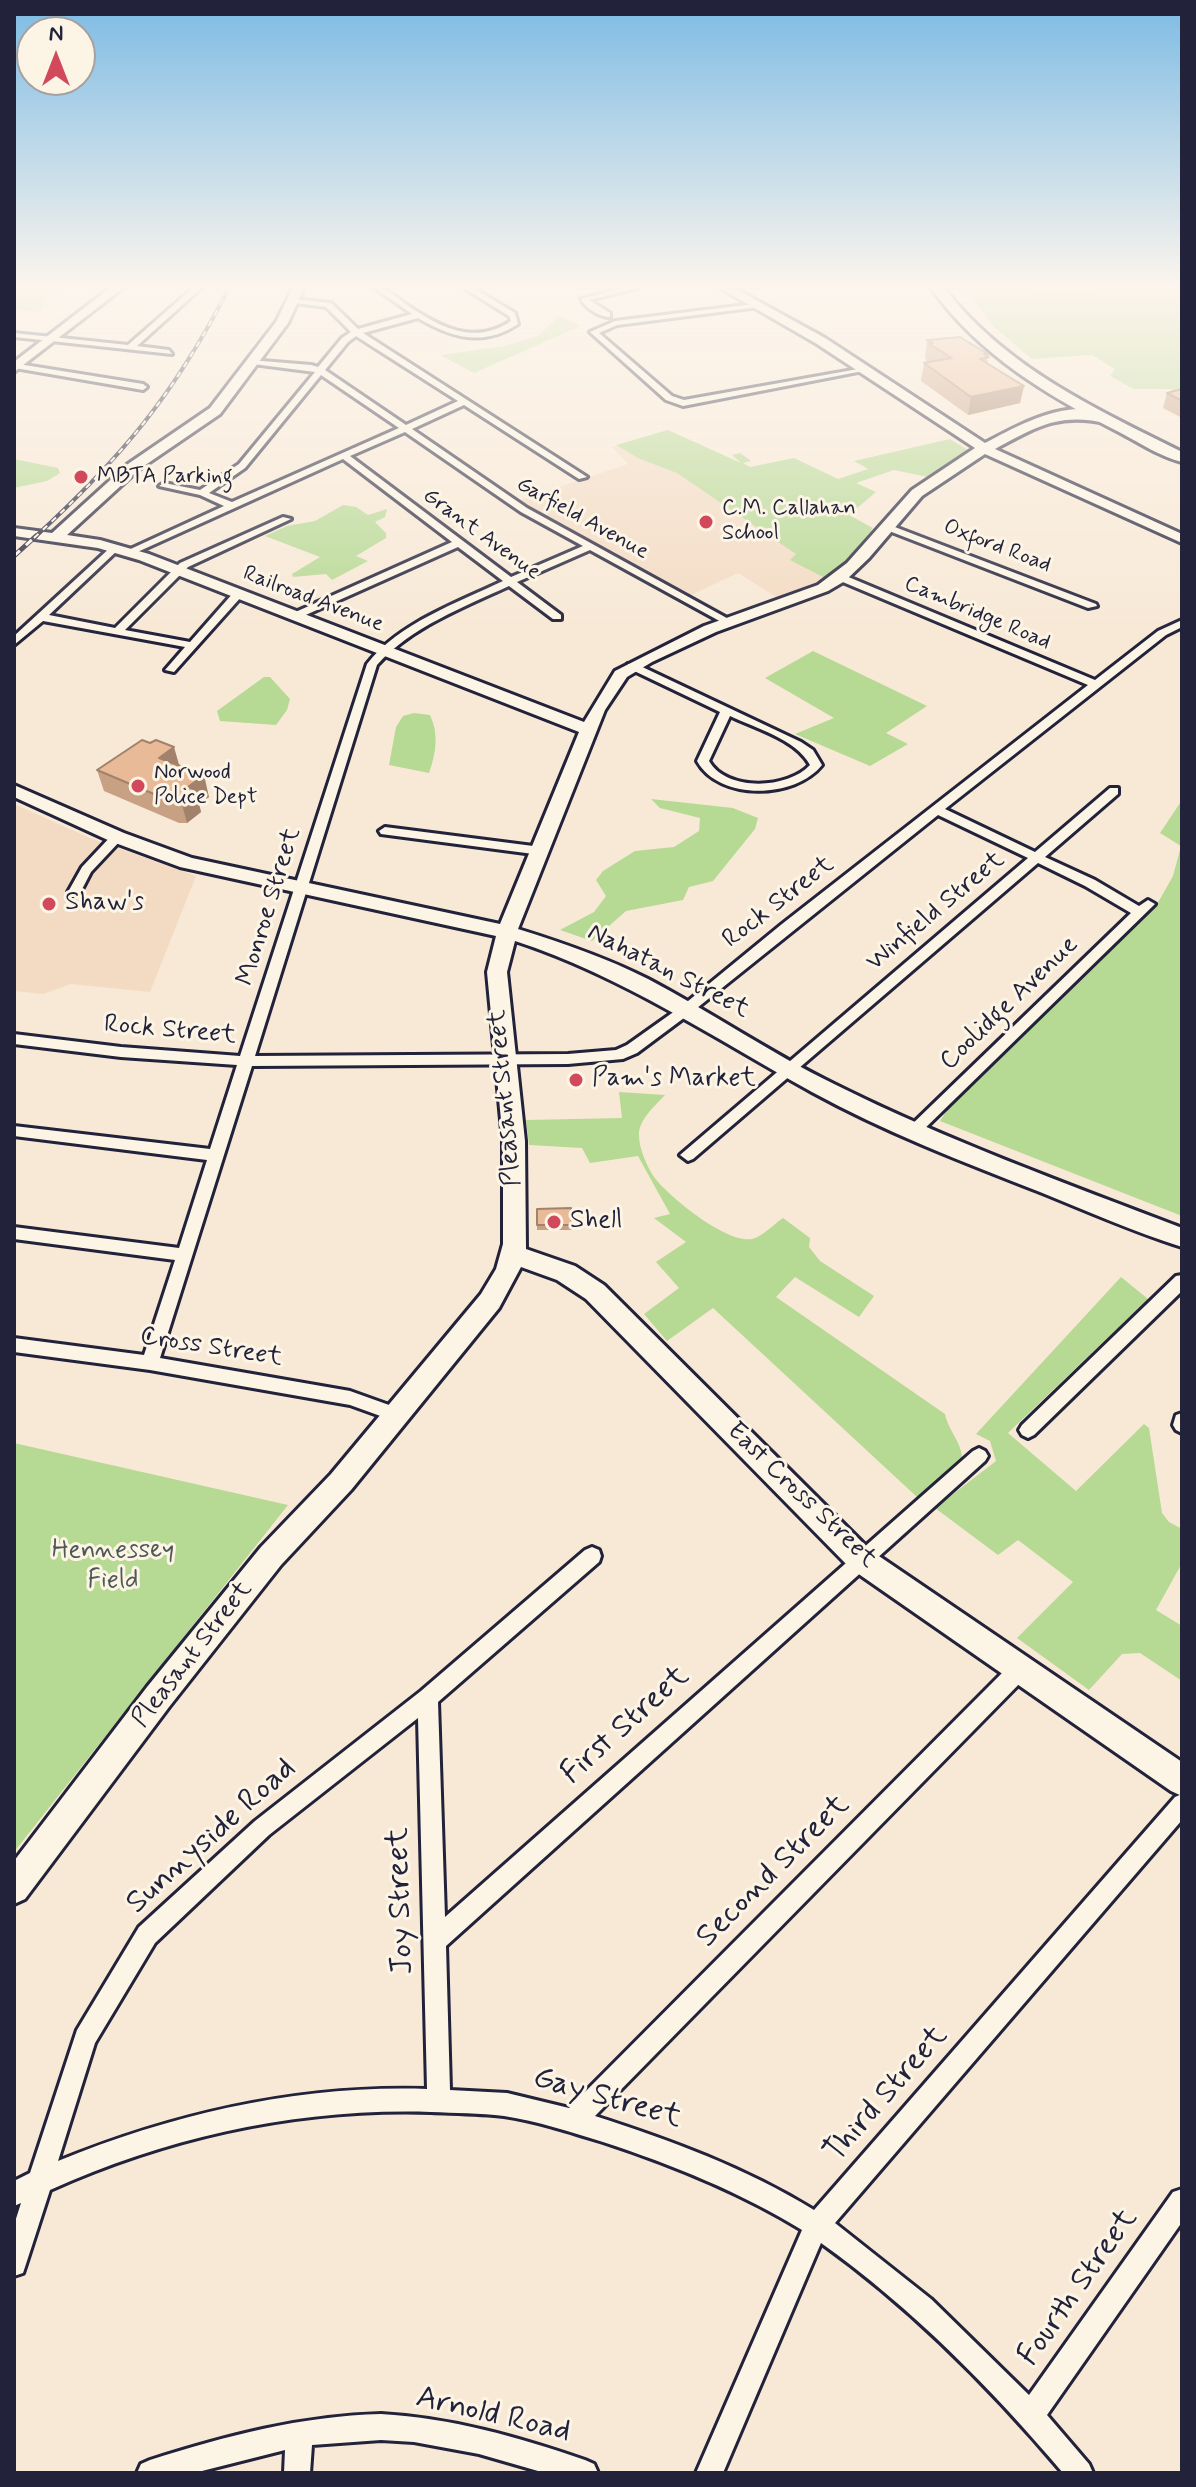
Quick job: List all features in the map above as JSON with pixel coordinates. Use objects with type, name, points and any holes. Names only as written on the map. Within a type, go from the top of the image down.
[{"type":"main road","points":[[1079,404],[1182,458]]},
{"type":"main road","points":[[1090,404],[1182,450]]},
{"type":"street","points":[[56,537],[133,467],[215,411],[220,404]]},
{"type":"street","points":[[202,493],[242,466],[292,404]]},
{"type":"street","name":"Garfield Avenue","points":[[370,404],[524,510],[729,622]]},
{"type":"street","points":[[14,642],[122,550],[459,404]]},
{"type":"street","points":[[471,404],[582,477]]},
{"type":"street","points":[[916,404],[987,450],[1182,539]]},
{"type":"street","points":[[1056,416],[1065,404]]},
{"type":"street","name":"Pleasant Street","points":[[14,1888],[158,1697],[261,1568],[341,1482],[490,1301],[514,1255],[514,1141],[497,972],[507,932],[604,695],[632,666],[729,622],[823,588],[842,578],[856,567],[916,494],[987,450],[1056,416],[1080,413],[1109,420]]},
{"type":"street","name":"Grant Avenue","points":[[343,455],[557,617]]},
{"type":"street","points":[[164,486],[202,493],[231,505]]},
{"type":"street","points":[[118,631],[178,570],[213,550],[286,519]]},
{"type":"street","name":"Oxford Road","points":[[887,527],[1092,606]]},
{"type":"street","name":"Railroad Avenue","points":[[14,532],[122,550],[590,730]]},
{"type":"street","points":[[295,616],[458,543]]},
{"type":"street","points":[[381,650],[511,581],[591,546]]},
{"type":"street","name":"Cambridge Road","points":[[842,578],[1097,685]]},
{"type":"street","points":[[170,670],[238,594]]},
{"type":"street","points":[[41,617],[191,645]]},
{"type":"street","name":"Rock Street","points":[[14,1039],[121,1052],[247,1061],[504,1060],[618,1055],[632,1049],[687,1009],[1042,725],[1162,633],[1182,623]]},
{"type":"street","name":"Monroe Street","points":[[150,1363],[214,1155],[302,888],[347,737],[372,664],[381,650]]},
{"type":"street","points":[[632,666],[727,710],[809,752],[816,765],[812,772],[794,784],[766,787],[722,779],[708,772],[703,761],[727,710]]},
{"type":"street","name":"Nahatan Street","points":[[14,790],[117,837],[187,863],[543,942],[597,963],[687,1009],[789,1069],[913,1131],[1182,1238]]},
{"type":"street","name":"Winfield Street","points":[[688,1155],[1114,791]]},
{"type":"street","name":"Coolidge Avenue","points":[[913,1131],[1144,908],[938,810]]},
{"type":"street","points":[[385,831],[541,851]]},
{"type":"street","points":[[74,892],[95,858],[117,837]]},
{"type":"street","points":[[14,1131],[214,1155]]},
{"type":"street","points":[[14,1233],[185,1255]]},
{"type":"street","name":"East Cross Street","points":[[514,1255],[566,1273],[595,1292],[860,1559],[1182,1780]]},
{"type":"street","points":[[1028,1430],[1182,1281]]},
{"type":"street","name":"Cross Street","points":[[14,1345],[150,1363],[350,1398],[397,1415]]},
{"type":"street","name":"First Street","points":[[435,1941],[979,1456]]},
{"type":"street","name":"Sunnyside Road","points":[[14,2264],[85,2038],[147,1935],[262,1828],[428,1698],[592,1556]]},
{"type":"street","name":"Second Street","points":[[574,2120],[1020,1669]]},
{"type":"street","name":"Joy Street","points":[[428,1698],[439,2101]]},
{"type":"street","name":"Third Street","points":[[709,2473],[816,2226],[1182,1804]]},
{"type":"street","name":"Gay Street","points":[[14,2194],[42,2179],[148,2140],[245,2113],[371,2098],[504,2105],[574,2120],[691,2160],[751,2188],[816,2226],[911,2299],[1032,2414],[1080,2473]]},
{"type":"street","name":"Fourth Street","points":[[1032,2414],[1182,2201]]},
{"type":"street","name":"Arnold Road","points":[[150,2473],[299,2434],[355,2429],[411,2429],[511,2450],[585,2473]]},
{"type":"street","points":[[297,2473],[299,2434]]},
{"type":"shaded area","name":"C.M. Callahan School","points":[[669,432],[874,531],[836,573],[779,599],[738,573],[691,595],[517,501],[628,464],[612,447]]},
{"type":"shaded area","points":[[14,804],[90,838],[196,876],[150,992],[71,984],[43,994],[14,991]]},
{"type":"green space","points":[[668,430],[741,463],[732,455],[740,453],[751,461],[743,463],[750,467],[794,458],[838,479],[868,469],[854,461],[950,439],[968,450],[928,477],[894,470],[856,483],[876,492],[849,515],[873,528],[847,564],[827,579],[790,560],[796,554],[677,473],[640,459],[616,445]]},
{"type":"green space","points":[[14,459],[58,468],[60,473],[47,481],[14,488]]},
{"type":"green space","points":[[343,505],[356,507],[368,515],[387,509],[385,517],[375,522],[386,533],[386,538],[356,556],[368,561],[332,580],[326,574],[293,577],[292,574],[320,557],[265,536],[287,526],[315,521]]},
{"type":"green space","points":[[813,651],[927,706],[886,733],[908,744],[870,766],[795,734],[834,718],[765,678]]},
{"type":"green space","points":[[264,677],[270,677],[290,699],[287,710],[276,725],[220,721],[217,711]]},
{"type":"green space","points":[[414,713],[430,715],[435,729],[435,751],[429,773],[389,765],[396,727],[403,716]]},
{"type":"green space","points":[[651,799],[733,808],[758,818],[755,829],[713,881],[689,887],[683,900],[626,911],[592,941],[560,930],[594,912],[606,896],[596,880],[603,871],[635,851],[674,847],[699,831],[700,818],[660,808]]},
{"type":"green space","points":[[1182,800],[1182,1216],[940,1121],[949,1107],[1156,906],[1173,876],[1181,846],[1160,833]]},
{"type":"green space","points":[[619,1092],[665,1095],[644,1119],[639,1130],[639,1141],[654,1177],[685,1207],[714,1227],[741,1239],[756,1238],[783,1218],[810,1238],[809,1247],[820,1261],[874,1296],[859,1317],[795,1277],[776,1297],[945,1414],[962,1458],[917,1497],[713,1308],[667,1341],[644,1314],[679,1288],[656,1262],[686,1242],[654,1218],[670,1214],[638,1156],[590,1163],[582,1148],[529,1145],[526,1120],[622,1118]]},
{"type":"green space","points":[[1121,1277],[1148,1299],[1008,1433],[1076,1491],[1144,1424],[1149,1428],[1162,1513],[1169,1522],[1182,1529],[1182,1563],[1156,1610],[1182,1626],[1182,1681],[1140,1653],[1122,1654],[1089,1690],[1017,1638],[1073,1582],[1018,1540],[998,1555],[935,1508],[996,1461],[990,1441],[976,1434]]},
{"type":"green space","name":"Hennessey Field","points":[[14,1443],[288,1505],[14,1852]]},
{"type":"building","points":[[142,740],[150,743],[156,740],[174,747],[159,758],[204,775],[188,787],[196,790],[181,801],[173,802],[97,770]]},
{"type":"building","name":"Shell","points":[[571,1208],[572,1225],[537,1225],[537,1209]]},
{"type":"railway","points":[[34,538],[120,452],[158,404]]},
{"type":"railway","points":[[14,556],[36,536]]},
{"type":"place","name":"MBTA Parking","points":[[81,477]]},
{"type":"place","name":"C.M. Callahan School","points":[[706,522]]},
{"type":"place","name":"Norwood Police Dept","points":[[138,786]]},
{"type":"place","name":"Shaw's","points":[[49,904]]},
{"type":"place","name":"Pam's Market","points":[[576,1080]]},
{"type":"place","name":"Shell","points":[[554,1222]]}]
